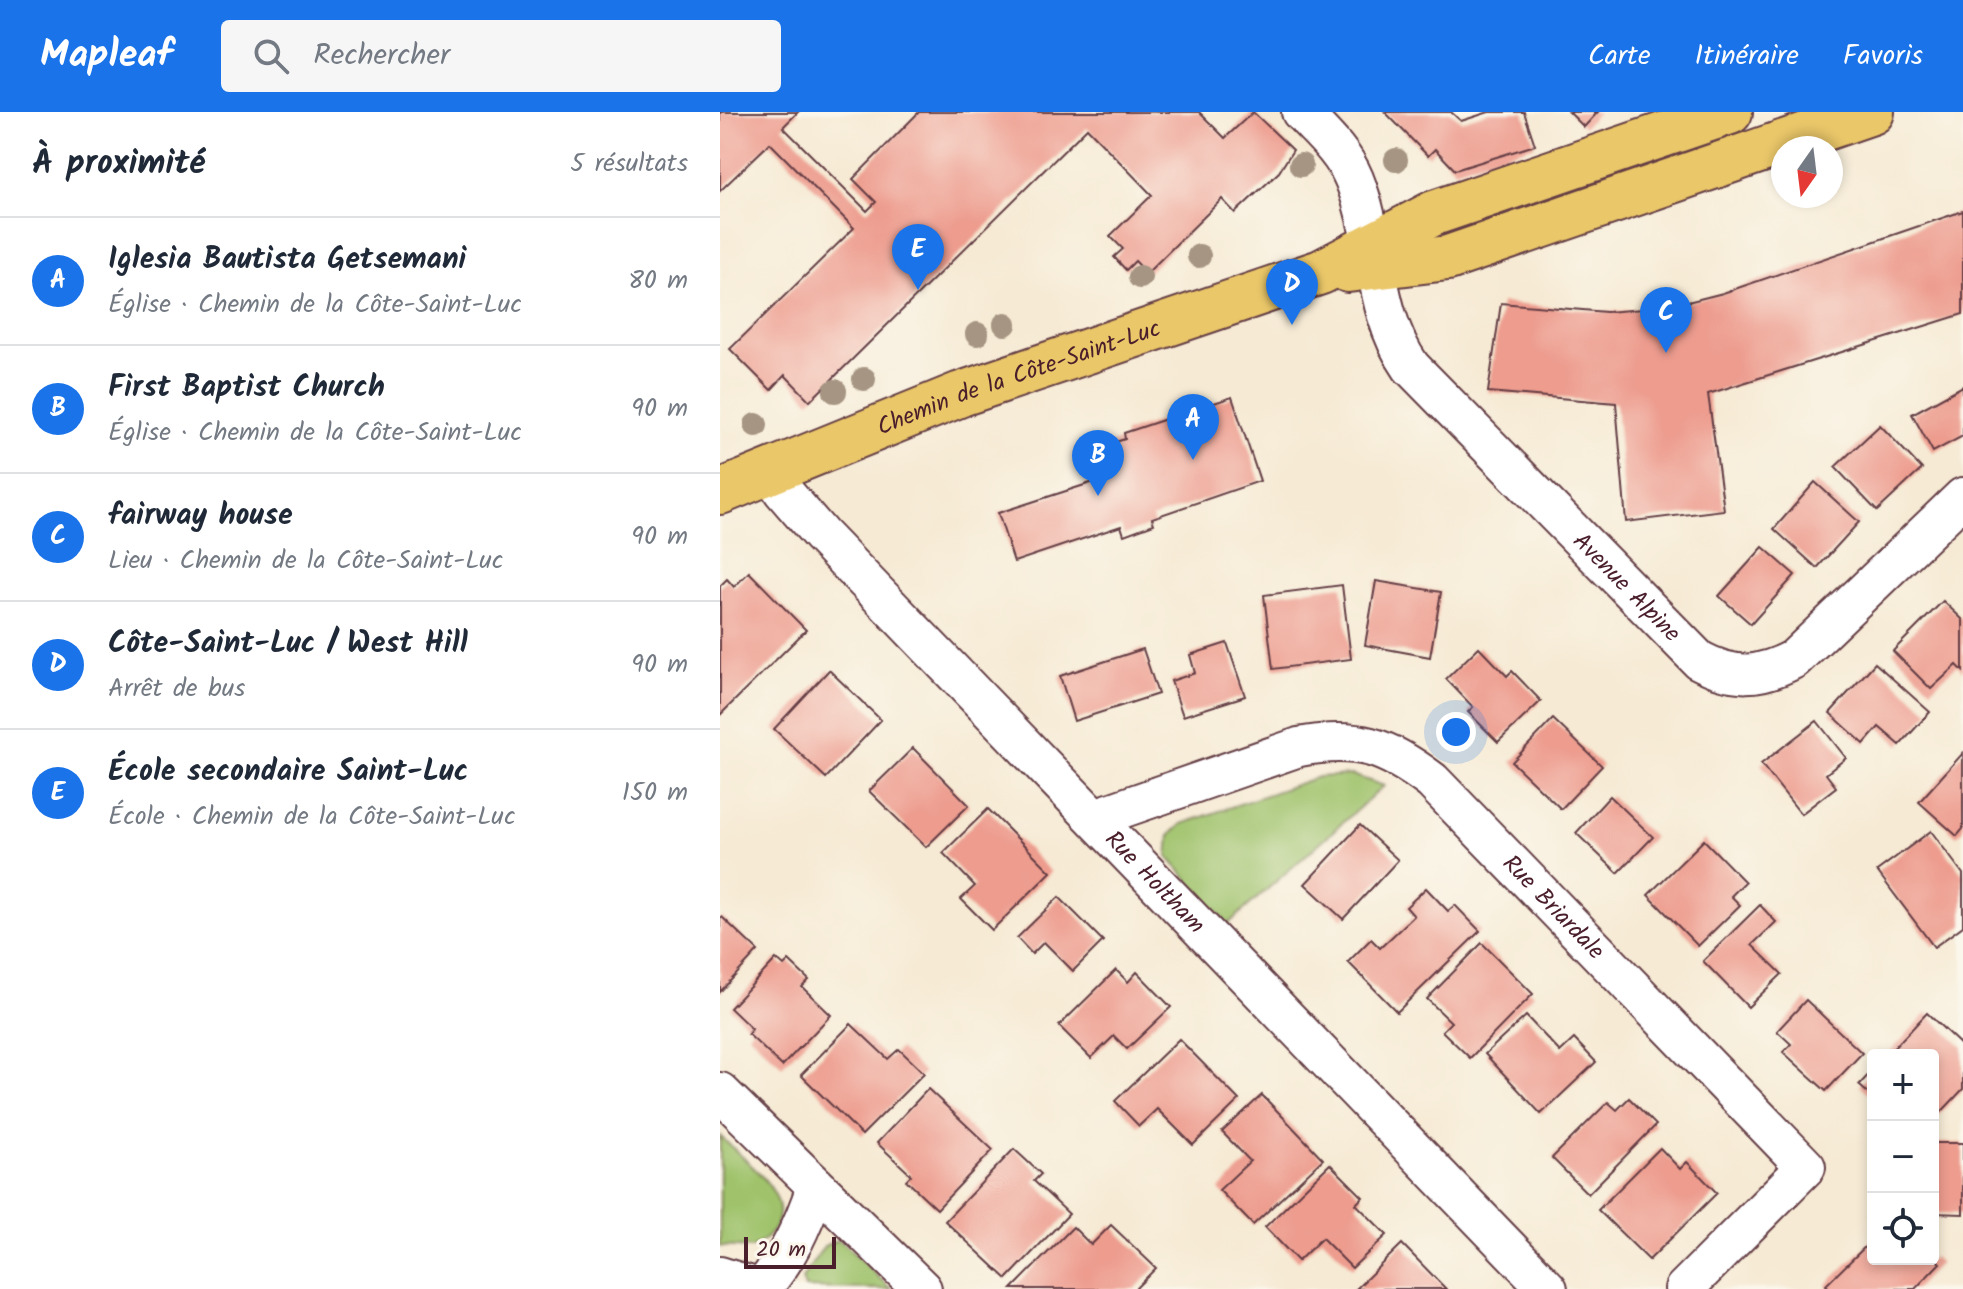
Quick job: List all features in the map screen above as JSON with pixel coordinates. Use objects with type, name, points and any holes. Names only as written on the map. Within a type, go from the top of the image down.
[{"type":"main road","name":"Chemin de la Côte-Saint-Luc","points":[[1372,257],[1434,213],[1730,112]]},
{"type":"main road","name":"Chemin de la Côte-Saint-Luc","points":[[720,492],[961,394],[1321,272],[1372,257],[1448,258],[1872,112]]},
{"type":"street","name":"Avenue Alpine","points":[[1301,112],[1335,148],[1353,178],[1392,334],[1422,381],[1674,638],[1717,670],[1741,675],[1762,674],[1794,659],[1963,497]]},
{"type":"street","name":"Rue Holtham","points":[[771,470],[783,491],[821,535],[1548,1289]]},
{"type":"street","name":"Rue Briardale","points":[[1095,818],[1299,747],[1323,742],[1348,740],[1379,748],[1407,762],[1432,781],[1806,1167],[1684,1289]]},
{"type":"street","points":[[720,1092],[922,1289]]},
{"type":"street","points":[[720,1276],[761,1289],[775,1274],[804,1223],[816,1187]]},
{"type":"green space","points":[[1352,775],[1384,786],[1228,924],[1168,857],[1170,835],[1182,824],[1318,777]]},
{"type":"green space","points":[[720,1136],[761,1175],[778,1204],[778,1219],[770,1234],[752,1248],[720,1246]]},
{"type":"green space","points":[[837,1240],[891,1289],[805,1288],[802,1279],[824,1246]]},
{"type":"building","points":[[720,112],[798,112],[783,127],[867,211],[876,202],[853,179],[919,112],[1199,112],[1225,138],[1253,112],[1293,150],[1279,172],[1235,213],[1222,199],[1147,273],[1135,261],[1126,270],[1114,257],[1123,249],[1110,236],[1152,195],[1087,128],[810,401],[785,375],[771,390],[730,349],[854,228],[770,143],[720,191]]},
{"type":"building","points":[[1385,112],[1451,112],[1461,121],[1489,112],[1524,112],[1535,145],[1455,170],[1435,149],[1428,156]]},
{"type":"building","points":[[1569,112],[1598,112],[1584,127]]},
{"type":"building","points":[[1963,211],[1963,314],[1708,394],[1724,510],[1626,522],[1616,403],[1488,392],[1501,303],[1606,312],[1668,307],[1723,293]]},
{"type":"building","points":[[1963,386],[1963,436],[1933,452],[1912,414]]},
{"type":"building","points":[[1232,397],[1260,481],[1152,518],[1154,524],[1124,535],[1121,526],[1014,562],[998,513],[1103,479],[1093,449],[1125,439],[1124,433]]},
{"type":"building","points":[[1880,425],[1922,469],[1877,511],[1835,467]]},
{"type":"building","points":[[1815,482],[1859,522],[1817,568],[1774,529]]},
{"type":"building","points":[[1763,547],[1795,575],[1751,624],[1719,596]]},
{"type":"building","points":[[749,572],[806,630],[720,715],[720,586],[727,579],[734,587]]},
{"type":"building","points":[[1376,581],[1441,592],[1430,657],[1365,645]]},
{"type":"building","points":[[1342,585],[1351,659],[1273,669],[1264,595]]},
{"type":"building","points":[[1943,601],[1963,620],[1963,671],[1957,665],[1931,689],[1893,651]]},
{"type":"building","points":[[1227,643],[1245,696],[1183,716],[1171,681],[1195,673],[1190,655]]},
{"type":"building","points":[[1479,647],[1507,676],[1512,671],[1541,701],[1498,742],[1468,712],[1473,707],[1446,679]]},
{"type":"building","points":[[1143,649],[1158,694],[1074,721],[1060,676]]},
{"type":"building","points":[[1875,663],[1930,712],[1900,745],[1879,727],[1864,744],[1830,713]]},
{"type":"building","points":[[829,670],[881,720],[826,778],[774,729]]},
{"type":"building","points":[[1553,719],[1602,766],[1561,809],[1512,762]]},
{"type":"building","points":[[1817,721],[1846,758],[1826,774],[1836,787],[1801,814],[1761,764]]},
{"type":"building","points":[[913,748],[969,805],[926,847],[869,791]]},
{"type":"building","points":[[1963,753],[1963,829],[1957,836],[1919,802]]},
{"type":"building","points":[[1610,796],[1653,837],[1618,873],[1576,833]]},
{"type":"building","points":[[988,809],[1051,872],[992,930],[961,899],[975,886],[943,853]]},
{"type":"building","points":[[1360,825],[1398,860],[1343,919],[1305,884]]},
{"type":"building","points":[[1931,831],[1963,874],[1963,926],[1934,947],[1877,871]]},
{"type":"building","points":[[1704,840],[1745,882],[1731,896],[1740,905],[1698,946],[1648,895]]},
{"type":"building","points":[[1426,888],[1448,911],[1455,905],[1480,931],[1397,1012],[1348,962],[1371,939],[1380,948],[1414,916],[1406,907]]},
{"type":"building","points":[[1059,897],[1103,941],[1073,971],[1044,942],[1032,954],[1017,938]]},
{"type":"building","points":[[1760,905],[1776,922],[1752,945],[1782,974],[1748,1007],[1703,961]]},
{"type":"building","points":[[722,917],[758,951],[720,992],[720,919]]},
{"type":"building","points":[[1482,943],[1533,994],[1470,1058],[1442,1031],[1451,1022],[1427,999]]},
{"type":"building","points":[[776,959],[784,966],[789,961],[809,980],[802,987],[831,1015],[782,1066],[748,1034],[752,1029],[730,1008]]},
{"type":"building","points":[[1116,970],[1128,982],[1137,972],[1171,1007],[1127,1049],[1114,1036],[1091,1058],[1059,1026]]},
{"type":"building","points":[[1806,1000],[1862,1053],[1826,1091],[1783,1052],[1791,1044],[1777,1031]]},
{"type":"building","points":[[1927,1013],[1963,1047],[1963,1089],[1939,1115],[1939,1049],[1893,1049]]},
{"type":"building","points":[[1526,1016],[1560,1052],[1574,1039],[1596,1062],[1541,1114],[1485,1054]]},
{"type":"building","points":[[851,1024],[888,1059],[899,1049],[924,1073],[862,1135],[801,1075]]},
{"type":"building","points":[[1179,1039],[1239,1100],[1193,1145],[1157,1109],[1139,1126],[1115,1101]]},
{"type":"building","points":[[1867,1076],[1867,1092],[1859,1085]]},
{"type":"building","points":[[928,1089],[993,1150],[937,1209],[906,1180],[911,1175],[877,1143]]},
{"type":"building","points":[[1262,1095],[1323,1159],[1253,1225],[1219,1190],[1250,1161],[1222,1132]]},
{"type":"building","points":[[1629,1098],[1656,1125],[1588,1194],[1552,1158],[1608,1102],[1617,1110]]},
{"type":"building","points":[[1939,1143],[1963,1143],[1963,1214],[1939,1213]]},
{"type":"building","points":[[1660,1148],[1680,1169],[1687,1162],[1717,1193],[1649,1260],[1598,1210]]},
{"type":"building","points":[[1014,1149],[1041,1174],[1034,1181],[1069,1214],[1007,1279],[945,1221]]},
{"type":"building","points":[[1330,1164],[1363,1197],[1356,1204],[1387,1235],[1352,1268],[1322,1238],[1298,1261],[1265,1227]]},
{"type":"building","points":[[1111,1225],[1156,1268],[1135,1289],[1012,1289],[1073,1227],[1091,1245]]},
{"type":"building","points":[[1402,1244],[1446,1289],[1356,1289]]},
{"type":"building","points":[[1867,1245],[1867,1265],[1938,1265],[1915,1289],[1830,1289],[1826,1285]]},
{"type":"place","name":"École secondaire Saint-Luc","points":[[918,290]]},
{"type":"place","name":"Côte-Saint-Luc / West Hill","points":[[1292,325]]},
{"type":"place","name":"fairway house","points":[[1666,353]]},
{"type":"place","name":"Iglesia Bautista Getsemani","points":[[1193,460]]},
{"type":"place","name":"First Baptist Church","points":[[1098,496]]}]
